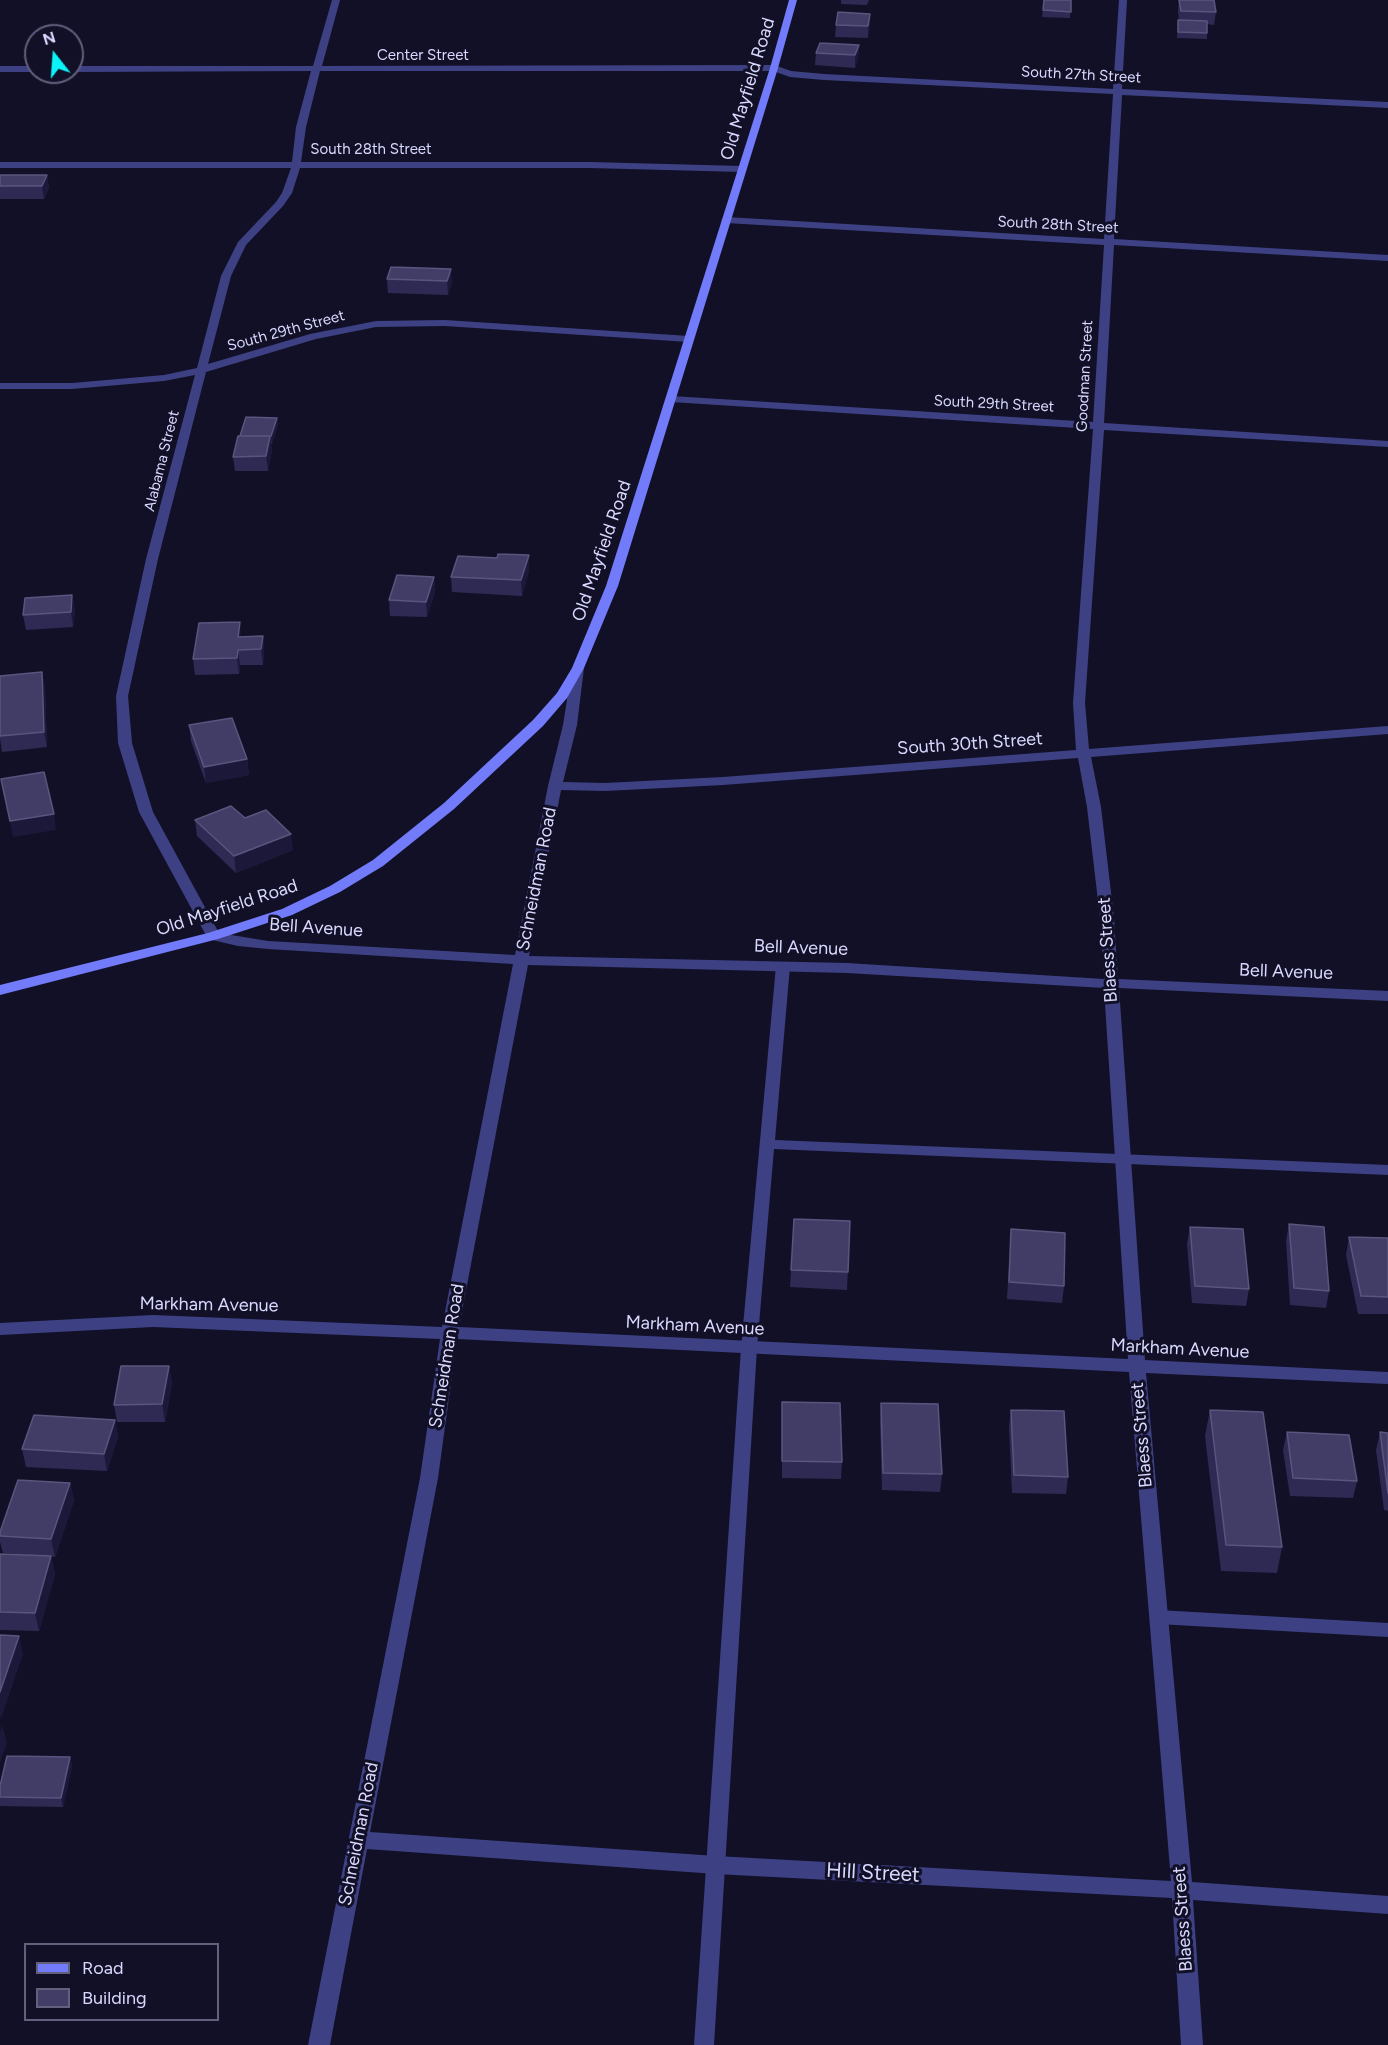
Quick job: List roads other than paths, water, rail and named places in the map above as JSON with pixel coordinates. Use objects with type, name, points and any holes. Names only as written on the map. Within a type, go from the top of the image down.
[{"type":"main road","name":"Old Mayfield Road","points":[[0,990],[213,936],[287,912],[335,889],[378,863],[448,806],[538,723],[562,695],[578,668],[612,586],[774,68],[793,0]]},
{"type":"street","name":"Alabama Street","points":[[213,936],[146,812],[125,742],[122,696],[152,559],[232,260],[242,244],[280,204],[287,193],[296,166],[301,128],[336,0]]},
{"type":"street","name":"Goodman Street","points":[[1083,754],[1079,703],[1123,0]]},
{"type":"street","name":"Center Street","points":[[84,69],[774,68]]},
{"type":"street","name":"South 27th Street","points":[[774,68],[790,74],[824,77],[1388,105]]},
{"type":"street","points":[[0,69],[24,69]]},
{"type":"street","name":"South 28th Street","points":[[0,165],[590,165],[742,169]]},
{"type":"street","name":"South 28th Street","points":[[726,220],[1388,258]]},
{"type":"street","name":"South 29th Street","points":[[0,386],[38,387],[134,381],[201,370],[314,336],[376,324],[445,323],[689,339]]},
{"type":"street","name":"South 29th Street","points":[[671,399],[1388,444]]},
{"type":"street","name":"Schneidman Road","points":[[319,2045],[429,1478],[449,1333],[555,786],[570,724],[578,668]]},
{"type":"street","name":"South 30th Street","points":[[555,786],[605,787],[723,781],[1388,730]]},
{"type":"street","name":"Blaess Street","points":[[1083,754],[1094,807],[1107,918],[1137,1366],[1182,1890],[1192,2045]]},
{"type":"street","name":"Bell Avenue","points":[[213,936],[238,942],[268,945],[521,960],[847,968],[1110,984],[1388,996]]},
{"type":"street","name":"Markham Avenue","points":[[0,1329],[153,1322],[449,1333],[1388,1378]]},
{"type":"street","name":"Hill Street","points":[[358,1840],[716,1865],[1182,1890],[1388,1905]]},
{"type":"lane","points":[[704,2045],[749,1348],[783,966]]},
{"type":"lane","points":[[768,1144],[1388,1170]]},
{"type":"lane","points":[[1158,1617],[1388,1630]]}]
